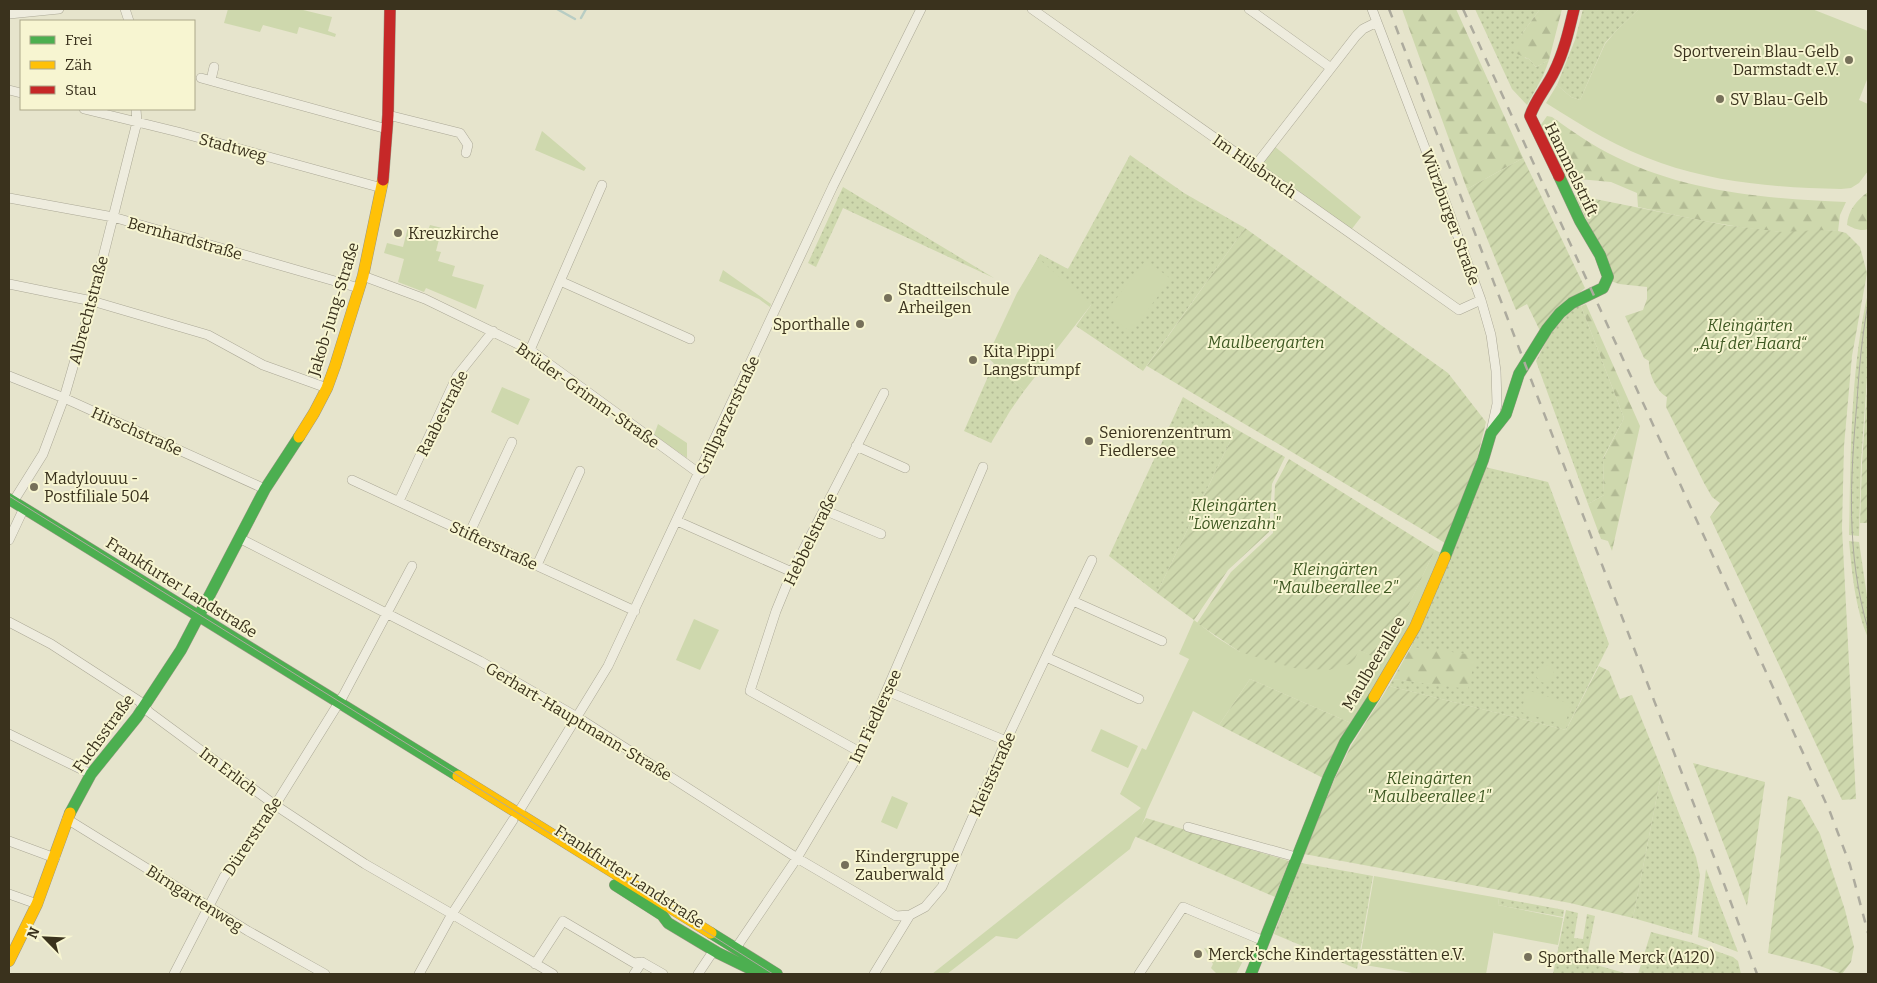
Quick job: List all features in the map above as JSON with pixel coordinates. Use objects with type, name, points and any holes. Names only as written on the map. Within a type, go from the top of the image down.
[{"type":"street","points":[[9,14],[59,9]]},
{"type":"street","name":"Jakob-Jung-Straße","points":[[198,617],[265,489],[302,434],[327,388],[336,366],[360,288],[382,188],[388,114],[390,9]]},
{"type":"street","name":"Grillparzerstraße","points":[[419,974],[452,914],[516,816],[608,666],[700,474],[833,186],[922,9]]},
{"type":"street","name":"Im Hilsbruch","points":[[1032,9],[1459,310],[1481,300]]},
{"type":"street","points":[[1249,9],[1331,68]]},
{"type":"street","name":"Würzburger Straße","points":[[1372,9],[1481,300],[1491,335],[1496,370],[1496,404],[1491,433]]},
{"type":"street","name":"Hammelstrift","points":[[1574,9],[1560,59],[1552,78],[1530,116],[1580,221],[1600,255],[1608,277],[1605,286]]},
{"type":"street","points":[[1255,166],[1363,29],[1377,22]]},
{"type":"street","points":[[211,80],[214,67]]},
{"type":"street","points":[[201,78],[387,129]]},
{"type":"street","name":"Stadtweg","points":[[88,110],[382,188]]},
{"type":"street","name":"Albrechtstraße","points":[[11,500],[42,454],[64,398],[92,302],[137,122],[136,110]]},
{"type":"street","points":[[388,114],[460,133],[468,145],[466,154]]},
{"type":"street","points":[[530,350],[602,186]]},
{"type":"street","name":"Bernhardstraße","points":[[9,198],[113,217],[360,288]]},
{"type":"street","name":"Brüder-Grimm-Straße","points":[[363,276],[425,299],[530,350],[700,474]]},
{"type":"street","points":[[560,281],[690,339]]},
{"type":"street","points":[[9,284],[92,302],[208,336],[263,365],[327,388]]},
{"type":"street","name":"Maulbeerallee","points":[[1252,974],[1325,784],[1345,742],[1390,671],[1415,627],[1460,518],[1491,433],[1506,414],[1519,374],[1546,329],[1560,313],[1572,303],[1605,286]]},
{"type":"street","name":"Raabestraße","points":[[399,501],[457,376],[493,331]]},
{"type":"street","name":"Hirschstraße","points":[[9,376],[64,398],[265,489]]},
{"type":"street","name":"Hebbelstraße","points":[[860,752],[750,691],[776,611],[792,572],[884,393]]},
{"type":"street","points":[[469,534],[512,442]]},
{"type":"street","points":[[856,446],[905,468]]},
{"type":"street","name":"Im Fiedlersee","points":[[733,953],[797,858],[860,752],[983,467]]},
{"type":"street","points":[[537,565],[580,471]]},
{"type":"street","name":"Stifterstraße","points":[[352,480],[635,611]]},
{"type":"street","name":"Frankfurter Landstraße","points":[[11,500],[338,704],[346,706],[516,816],[662,915],[668,923],[714,950],[733,953],[777,974]]},
{"type":"street","points":[[9,540],[24,508]]},
{"type":"street","points":[[824,510],[880,534]]},
{"type":"street","points":[[677,521],[792,572]]},
{"type":"street","name":"Gerhart-Hauptmann-Straße","points":[[239,538],[480,661],[577,717],[797,858],[896,916],[910,916]]},
{"type":"street","name":"Kleiststraße","points":[[874,974],[910,916],[925,907],[942,886],[1006,741],[1092,560]]},
{"type":"street","name":"Dürerstraße","points":[[174,974],[224,878],[275,805],[338,704],[388,614],[412,566]]},
{"type":"street","points":[[1073,601],[1162,642]]},
{"type":"street","name":"Fuchsstraße","points":[[9,960],[37,904],[55,858],[67,818],[91,774],[144,706],[181,650],[198,617]]},
{"type":"street","name":"Im Erlich","points":[[9,622],[51,644],[139,701],[275,805],[365,864],[553,974]]},
{"type":"street","points":[[1046,657],[1121,696],[1138,699]]},
{"type":"street","points":[[887,691],[1006,741]]},
{"type":"street","points":[[9,734],[91,774]]},
{"type":"street","name":"Frankfurter Landstraße","points":[[516,816],[657,901],[761,974]]},
{"type":"street","name":"Birngartenweg","points":[[67,818],[248,931],[325,974]]},
{"type":"street","points":[[1188,827],[1296,857]]},
{"type":"street","points":[[9,841],[55,858]]},
{"type":"street","points":[[9,894],[37,904]]},
{"type":"street","points":[[1139,974],[1183,907],[1264,941]]},
{"type":"street","points":[[535,964],[563,921],[634,962],[642,962],[663,974]]},
{"type":"street","points":[[698,974],[714,950]]},
{"type":"street","points":[[634,974],[642,962]]},
{"type":"green space","points":[[228,9],[299,9],[332,17],[328,31],[336,34],[335,37],[299,27],[297,34],[263,25],[260,32],[224,23]]},
{"type":"green space","points":[[1402,9],[1456,9],[1523,158],[1467,189]]},
{"type":"green space","points":[[1475,9],[1540,9],[1521,35],[1525,58],[1529,59],[1536,67],[1549,60],[1543,76],[1527,105],[1512,89]]},
{"type":"green space","points":[[1540,9],[1562,9],[1549,60],[1536,67],[1529,59],[1517,54],[1515,47],[1521,35]]},
{"type":"green space","points":[[1583,9],[1639,9],[1605,43],[1580,100],[1571,97],[1557,85],[1575,40]]},
{"type":"green space","name":"SV Blau-Gelb","points":[[1639,9],[1812,9],[1868,31],[1868,77],[1859,100],[1868,104],[1868,171],[1859,183],[1851,188],[1841,189],[1773,186],[1727,180],[1683,170],[1631,151],[1587,128],[1546,103],[1557,85],[1571,97],[1580,100],[1605,44]]},
{"type":"green space","points":[[1547,116],[1552,117],[1608,153],[1643,169],[1671,178],[1728,192],[1787,199],[1846,202],[1840,215],[1838,231],[1788,232],[1745,228],[1638,207],[1637,193],[1611,182],[1568,178],[1538,129]]},
{"type":"green space","points":[[542,131],[586,168],[584,171],[535,150]]},
{"type":"green space","points":[[1274,146],[1361,217],[1351,230],[1265,168],[1263,161]]},
{"type":"green space","points":[[1130,155],[1184,193],[1245,228],[1143,371],[1076,326],[1091,305],[1018,294],[1040,254],[1068,269]]},
{"type":"green space","points":[[1523,158],[1585,288],[1564,306],[1541,333],[1527,304],[1516,310],[1467,189]]},
{"type":"green space","points":[[843,187],[994,278],[843,208],[816,267],[808,263]]},
{"type":"green space","points":[[1868,192],[1868,229],[1860,230],[1847,225],[1849,215],[1854,206]]},
{"type":"green space","name":"Kleingärten „Auf der Haard“","points":[[1575,195],[1725,225],[1783,232],[1838,231],[1846,233],[1860,247],[1867,273],[1852,356],[1844,446],[1842,528],[1856,799],[1842,800],[1710,517],[1720,503],[1712,497],[1704,483],[1666,407],[1667,397],[1663,395],[1654,382],[1649,361],[1644,358],[1625,316],[1643,310],[1647,299],[1647,287],[1619,284],[1611,281],[1597,242]]},
{"type":"green space","points":[[430,225],[442,228],[436,251],[441,252],[438,261],[455,266],[452,276],[484,285],[476,309],[426,288],[424,292],[398,282],[404,259],[384,253],[387,243],[403,247],[408,227],[427,233]]},
{"type":"green space","name":"Maulbeergarten","points":[[1245,228],[1448,373],[1486,422],[1477,459],[1445,543],[1147,366]]},
{"type":"green space","points":[[1038,258],[1091,305],[1024,391],[987,357],[1017,293]]},
{"type":"green space","points":[[1146,260],[1171,279],[1131,332],[1105,313]]},
{"type":"green space","points":[[723,270],[771,304],[770,307],[759,299],[719,281]]},
{"type":"green space","points":[[1868,293],[1868,364],[1861,462],[1859,536],[1849,535],[1852,413],[1862,322]]},
{"type":"green space","points":[[1586,304],[1640,426],[1612,551],[1608,541],[1601,539],[1588,504],[1604,495],[1603,459],[1624,418],[1581,306]]},
{"type":"green space","points":[[1581,306],[1624,418],[1603,458],[1604,495],[1588,504],[1536,361],[1549,336],[1573,307]]},
{"type":"green space","points":[[994,363],[1024,391],[991,443],[964,431]]},
{"type":"green space","points":[[1868,374],[1868,523],[1860,523],[1862,463]]},
{"type":"green space","points":[[502,387],[530,399],[518,425],[491,412]]},
{"type":"green space","points":[[1183,397],[1236,429],[1157,593],[1109,556]]},
{"type":"green space","points":[[658,424],[687,443],[687,458],[654,435]]},
{"type":"green space","name":"Kleingärten \"Löwenzahn\"","points":[[1236,429],[1285,457],[1272,484],[1269,532],[1228,570],[1194,620],[1157,593]]},
{"type":"green space","name":"Kleingärten \"Maulbeerallee 2\"","points":[[1289,459],[1435,550],[1382,661],[1359,650],[1353,663],[1329,670],[1293,668],[1240,652],[1197,623],[1231,572],[1273,533],[1275,485]]},
{"type":"green space","points":[[1485,467],[1548,482],[1609,644],[1566,730],[1389,686],[1393,679],[1468,688],[1411,647]]},
{"type":"green space","points":[[1849,541],[1859,542],[1868,603],[1868,638],[1857,603]]},
{"type":"green space","points":[[1435,550],[1441,553],[1411,625],[1390,663],[1351,723],[1250,679],[1219,725],[1193,711],[1130,849],[1017,939],[996,936],[947,974],[932,974],[1141,808],[1120,794],[1142,748],[1146,750],[1189,659],[1179,654],[1194,620],[1240,652],[1359,650],[1382,660]]},
{"type":"green space","points":[[694,619],[719,630],[700,670],[676,660]]},
{"type":"green space","points":[[1411,647],[1476,655],[1468,689],[1393,679]]},
{"type":"green space","points":[[1541,665],[1549,665],[1554,670],[1552,681],[1541,683],[1536,678],[1536,670]]},
{"type":"green space","name":"Kleingärten \"Maulbeerallee 1\"","points":[[1599,666],[1609,671],[1620,699],[1632,695],[1662,770],[1633,918],[1570,903],[1304,854],[1335,778],[1351,746],[1389,686],[1566,730]]},
{"type":"green space","points":[[1250,679],[1351,723],[1323,778],[1219,725]]},
{"type":"green space","points":[[1527,690],[1571,704],[1565,725],[1521,712]]},
{"type":"green space","points":[[1101,729],[1138,746],[1128,768],[1091,751]]},
{"type":"green space","points":[[1693,763],[1765,782],[1747,906]]},
{"type":"green space","points":[[1662,770],[1696,857],[1700,875],[1692,935],[1633,918]]},
{"type":"green space","points":[[892,796],[908,803],[897,829],[881,822]]},
{"type":"green space","points":[[1788,796],[1801,800],[1820,834],[1845,910],[1854,947],[1851,962],[1842,974],[1820,966],[1768,953]]},
{"type":"green space","points":[[1146,818],[1289,861],[1275,897],[1134,836]]},
{"type":"green space","points":[[1301,863],[1373,876],[1357,969],[1274,934]]},
{"type":"green space","points":[[1706,869],[1738,952],[1698,937]]},
{"type":"green space","points":[[1374,876],[1499,898],[1498,905],[1563,918],[1558,945],[1494,933],[1494,930],[1486,974],[1418,974],[1359,964]]},
{"type":"green space","points":[[1499,898],[1564,910],[1563,917],[1498,905]]},
{"type":"green space","points":[[1566,910],[1578,913],[1574,938],[1583,939],[1587,914],[1595,916],[1586,962],[1628,974],[1553,974]]},
{"type":"green space","points":[[1651,932],[1693,943],[1733,957],[1738,961],[1741,974],[1638,974]]},
{"type":"green space","points":[[1204,948],[1244,959],[1236,974],[1217,974],[1211,968],[1213,964]]},
{"type":"waterway","points":[[557,9],[575,19]]},
{"type":"waterway","points":[[581,18],[586,9]]},
{"type":"tram line","points":[[1868,304],[1860,365],[1852,488],[1853,545],[1856,573],[1868,629]]},
{"type":"tram line","points":[[9,496],[773,974]]},
{"type":"railway","points":[[1389,9],[1719,870],[1757,974]]},
{"type":"railway","points":[[1463,9],[1830,812],[1850,865],[1868,933]]},
{"type":"traffic: fast","points":[[1445,557],[1483,460],[1491,433],[1506,414],[1519,374],[1547,329],[1560,313],[1572,303],[1603,288],[1608,277],[1600,255],[1580,221],[1559,176]]},
{"type":"traffic: fast","points":[[70,813],[91,774],[137,717],[181,650],[265,489],[299,437]]},
{"type":"traffic: fast","points":[[9,499],[458,776]]},
{"type":"traffic: fast","points":[[1251,974],[1329,776],[1345,742],[1374,697]]},
{"type":"traffic: fast","points":[[615,885],[662,915],[668,923],[718,953],[761,974]]},
{"type":"traffic: fast","points":[[711,933],[777,974]]},
{"type":"traffic: slow","points":[[299,437],[327,388],[335,366],[363,276],[383,180]]},
{"type":"traffic: slow","points":[[1374,697],[1415,627],[1445,557]]},
{"type":"traffic: slow","points":[[458,776],[711,933]]},
{"type":"traffic: slow","points":[[9,961],[37,904],[70,813]]},
{"type":"traffic: jam","points":[[383,180],[388,115],[390,9]]},
{"type":"traffic: jam","points":[[1559,176],[1530,116],[1558,64],[1574,9]]},
{"type":"place","name":"Sportverein Blau-Gelb Darmstadt e.V.","points":[[1849,60]]},
{"type":"place","name":"SV Blau-Gelb","points":[[1720,99]]},
{"type":"place","name":"Kreuzkirche","points":[[398,233]]},
{"type":"place","name":"Stadtteilschule Arheilgen","points":[[888,298]]},
{"type":"place","name":"Sporthalle","points":[[860,324]]},
{"type":"place","name":"Kita Pippi Langstrumpf","points":[[973,360]]},
{"type":"place","name":"Seniorenzentrum Fiedlersee","points":[[1089,441]]},
{"type":"place","name":"Madylouuu - Postfiliale 504","points":[[34,487]]},
{"type":"place","name":"Kindergruppe Zauberwald","points":[[845,865]]},
{"type":"place","name":"Merck'sche Kindertagesstätten e.V.","points":[[1198,954]]},
{"type":"place","name":"Sporthalle Merck (A120)","points":[[1528,957]]}]
